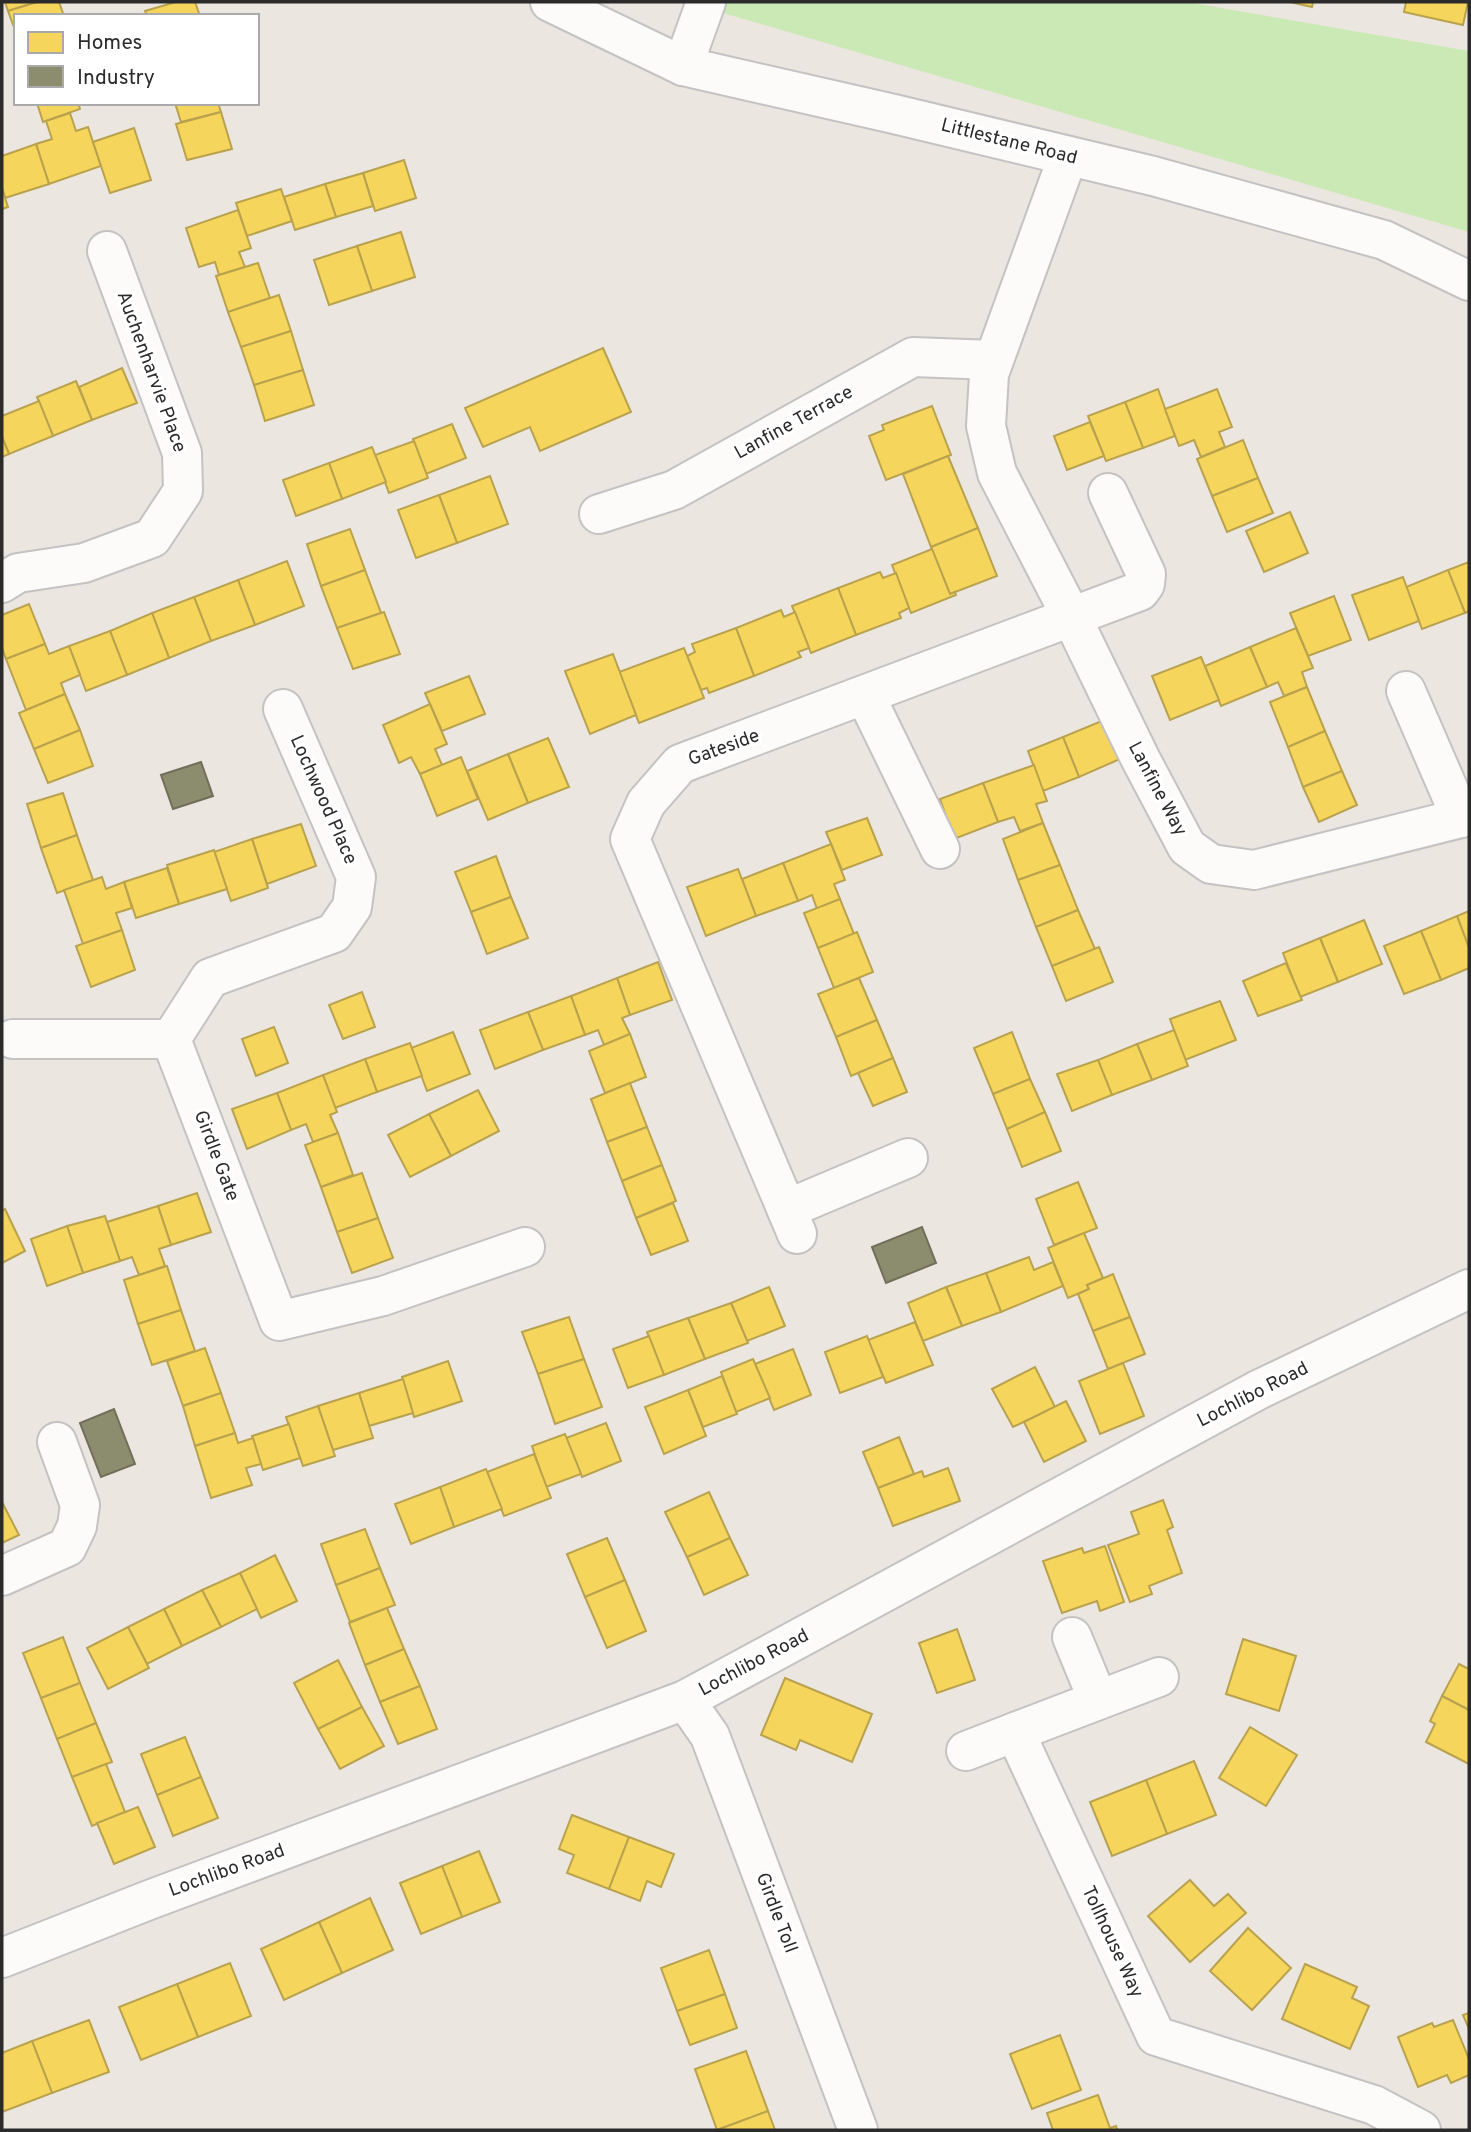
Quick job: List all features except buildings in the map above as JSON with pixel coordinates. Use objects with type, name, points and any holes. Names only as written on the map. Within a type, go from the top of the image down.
[{"type":"street","name":"Littlestane Road","points":[[550,2],[682,66],[1153,176],[1384,240],[1469,281]]},
{"type":"street","points":[[682,66],[706,2]]},
{"type":"street","name":"Lanfine Way","points":[[1068,156],[993,360],[989,374],[986,426],[998,473],[1187,847],[1210,864],[1254,870],[1465,817]]},
{"type":"street","name":"Auchenharvie Place","points":[[2,583],[18,573],[85,563],[152,538],[183,491],[182,453],[107,251]]},
{"type":"street","name":"Lanfine Terrace","points":[[599,514],[674,490],[914,357],[993,360]]},
{"type":"street","name":"Gateside","points":[[908,1158],[792,1221],[630,839],[646,803],[680,764],[1140,591],[1146,574],[1108,493]]},
{"type":"street","points":[[1406,691],[1465,817]]},
{"type":"street","points":[[865,695],[940,849]]},
{"type":"street","name":"Lochwood Place","points":[[171,1038],[211,978],[334,933],[352,907],[356,877],[283,709]]},
{"type":"street","points":[[6,1040],[171,1038]]},
{"type":"street","name":"Girdle Gate","points":[[171,1038],[279,1321],[383,1296],[525,1247]]},
{"type":"street","name":"Lochlibo Road","points":[[2,1958],[149,1900],[685,1700],[1258,1391],[1469,1289]]},
{"type":"street","points":[[2,1576],[67,1548],[77,1526],[80,1505],[57,1442]]},
{"type":"street","points":[[1072,1637],[1098,1700]]},
{"type":"street","points":[[966,1751],[1159,1677]]},
{"type":"street","name":"Girdle Toll","points":[[685,1700],[710,1736],[858,2130]]},
{"type":"street","name":"Tollhouse Way","points":[[1015,1732],[1156,2036],[1374,2105],[1420,2130]]},
{"type":"green space","points":[[686,2],[1187,2],[1469,51],[1469,232]]}]
